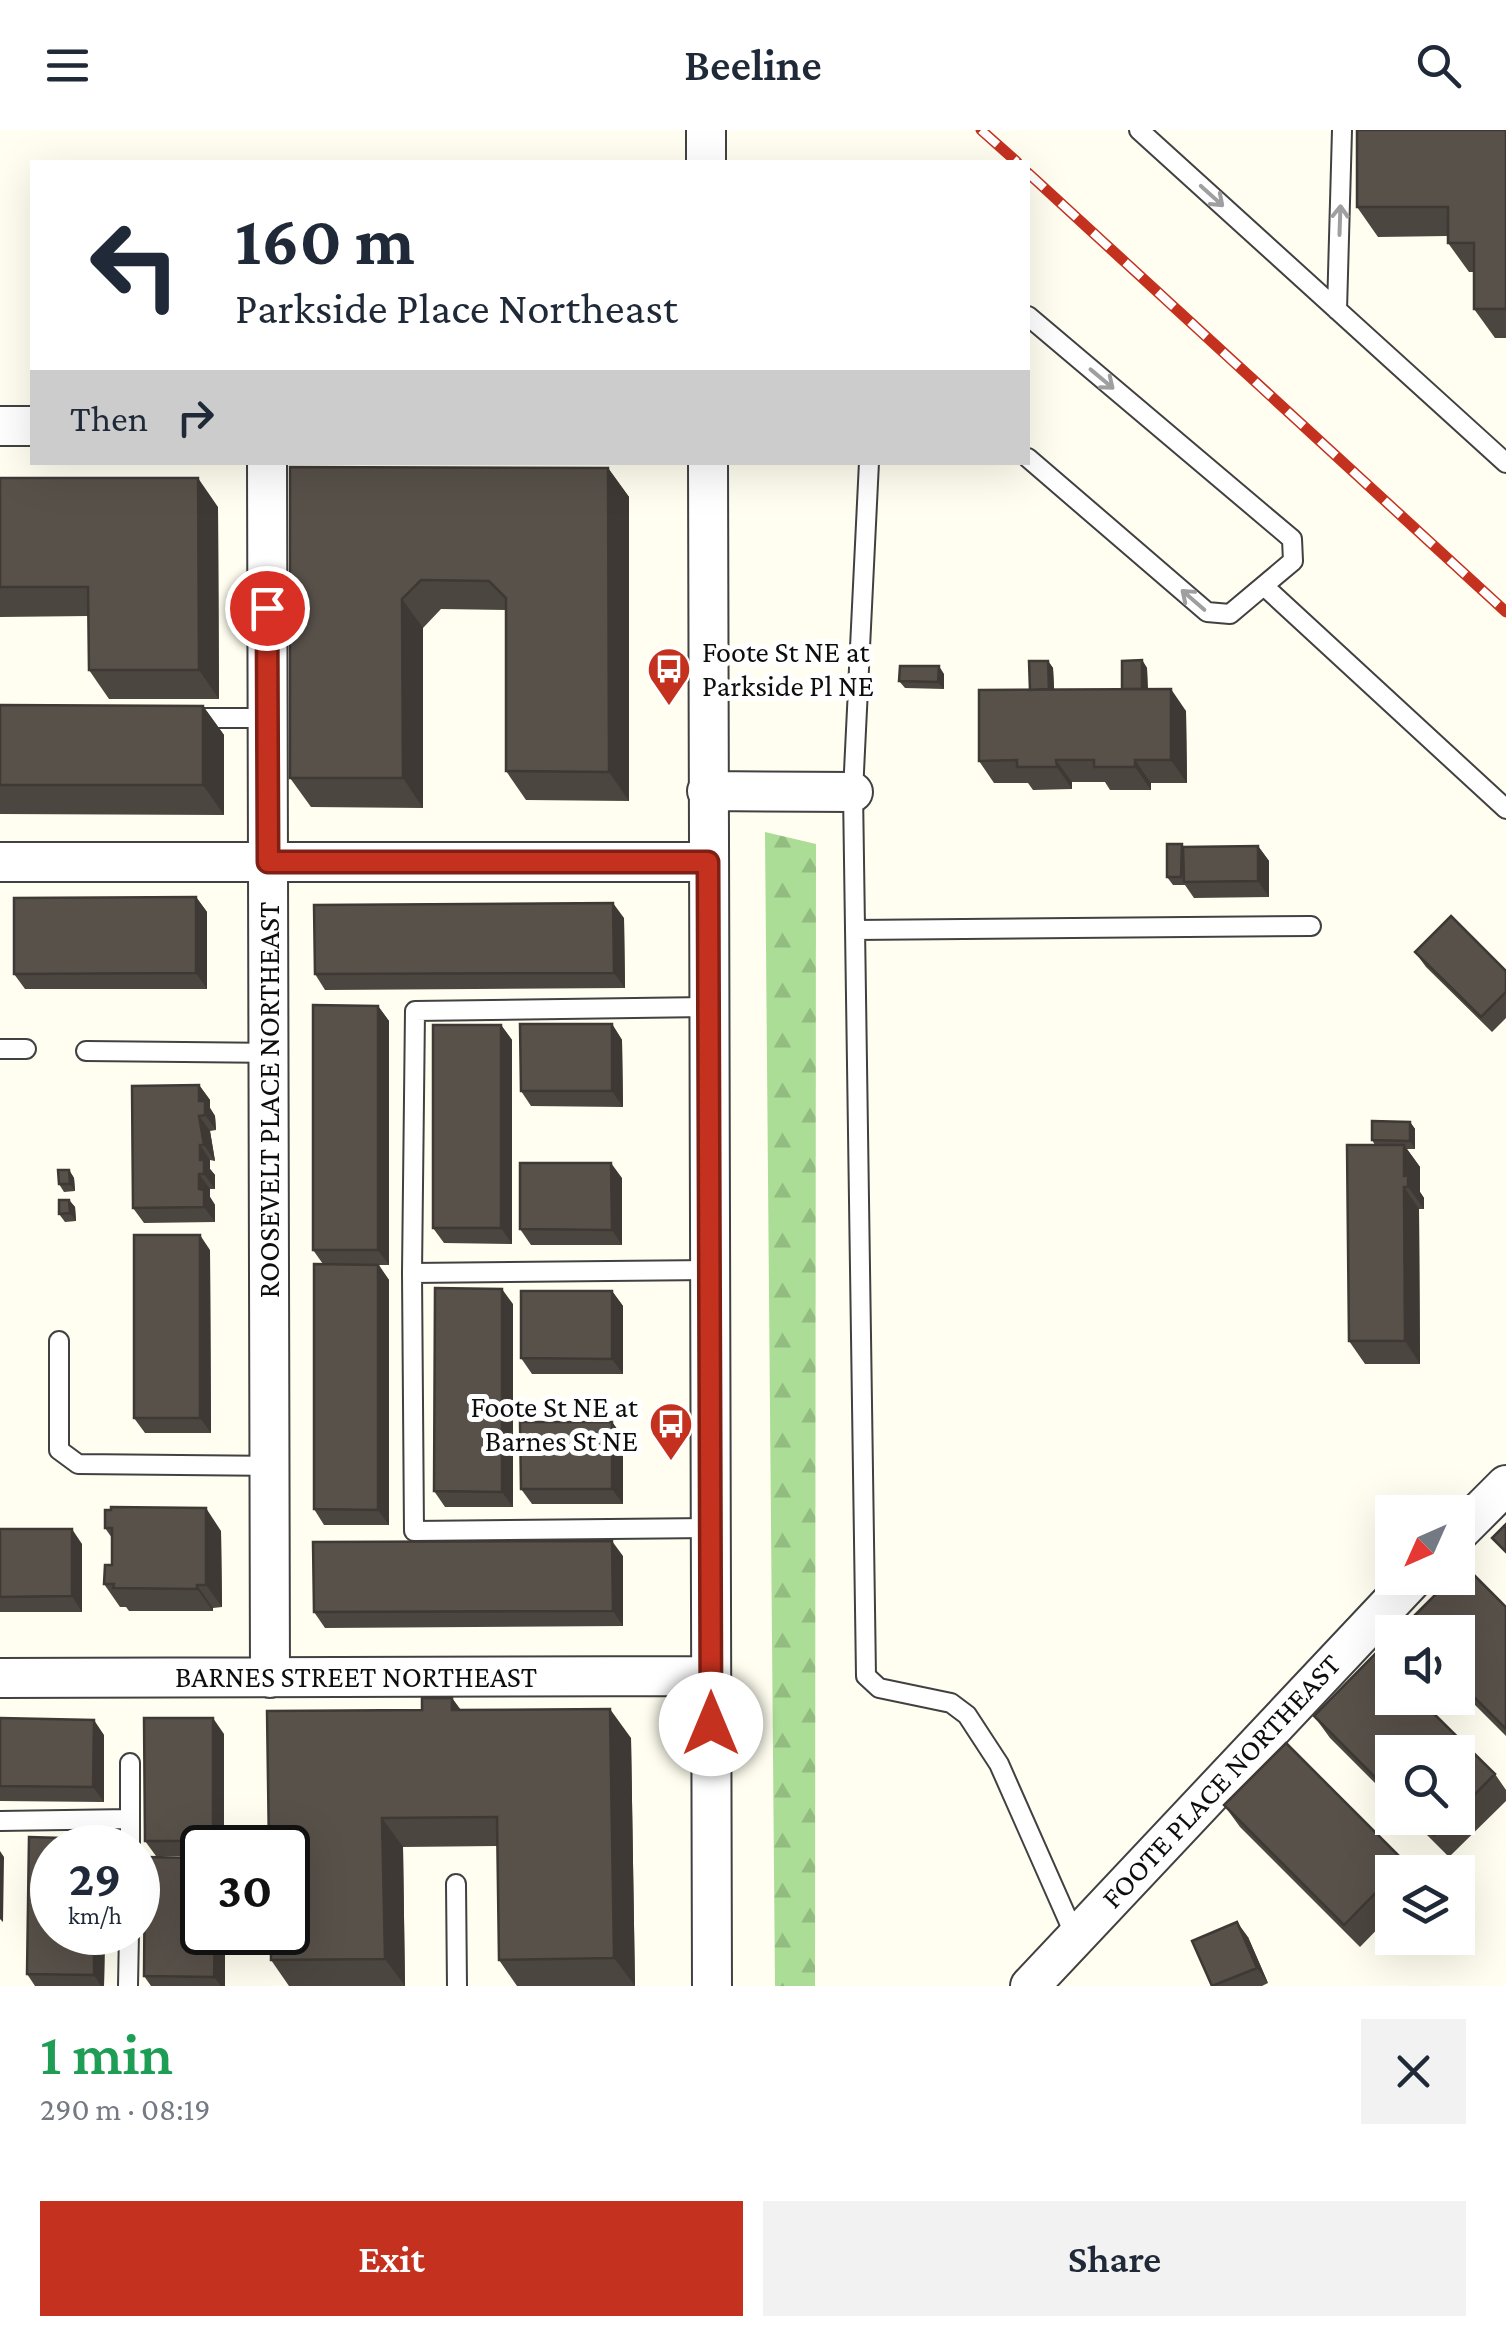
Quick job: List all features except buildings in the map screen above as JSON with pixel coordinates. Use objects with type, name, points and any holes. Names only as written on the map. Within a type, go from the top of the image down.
[{"type":"street","points":[[706,130],[706,160]]},
{"type":"street","points":[[0,426],[30,426]]},
{"type":"street","name":"ROOSEVELT PLACE NORTHEAST","points":[[267,465],[270,1678]]},
{"type":"street","points":[[708,465],[712,1986]]},
{"type":"street","points":[[707,791],[853,792]]},
{"type":"street","points":[[0,862],[708,862]]},
{"type":"street","points":[[1475,1516],[1506,1485]]},
{"type":"street","name":"FOOTE PLACE NORTHEAST","points":[[1030,1986],[1398,1595]]},
{"type":"street","name":"BARNES STREET NORTHEAST","points":[[0,1678],[711,1676]]},
{"type":"lane","points":[[1139,130],[1506,463]]},
{"type":"lane","points":[[1337,310],[1342,130]]},
{"type":"lane","points":[[1030,318],[1292,539],[1293,562],[1230,614],[1207,612],[1030,460]]},
{"type":"lane","points":[[870,465],[853,792],[866,1676],[879,1688],[951,1703],[967,1715],[999,1764],[1076,1938]]},
{"type":"lane","points":[[1264,586],[1506,809]]},
{"type":"lane","points":[[170,718],[268,718]]},
{"type":"lane","points":[[855,930],[1311,926]]},
{"type":"lane","points":[[707,1008],[415,1011],[412,1273],[414,1530],[710,1528]]},
{"type":"lane","points":[[0,1049],[26,1049]]},
{"type":"lane","points":[[86,1051],[269,1053]]},
{"type":"lane","points":[[412,1273],[709,1270]]},
{"type":"lane","points":[[59,1342],[59,1450],[78,1464],[270,1466]]},
{"type":"lane","points":[[130,1762],[130,1825]]},
{"type":"lane","points":[[0,1821],[130,1819]]},
{"type":"lane","points":[[456,1884],[457,1986]]},
{"type":"lane","points":[[128,1955],[128,1986]]},
{"type":"green space","points":[[765,832],[816,844],[815,1986],[775,1986]]},
{"type":"railway","points":[[981,130],[1015,160]]},
{"type":"railway","points":[[1030,175],[1506,612]]},
{"type":"place","name":"Foote St NE at Parkside Pl NE","points":[[669,707]]},
{"type":"place","name":"Foote St NE at Barnes St NE","points":[[671,1462]]},
{"type":"route","points":[[267,608],[268,862],[708,862],[711,1724]]}]
